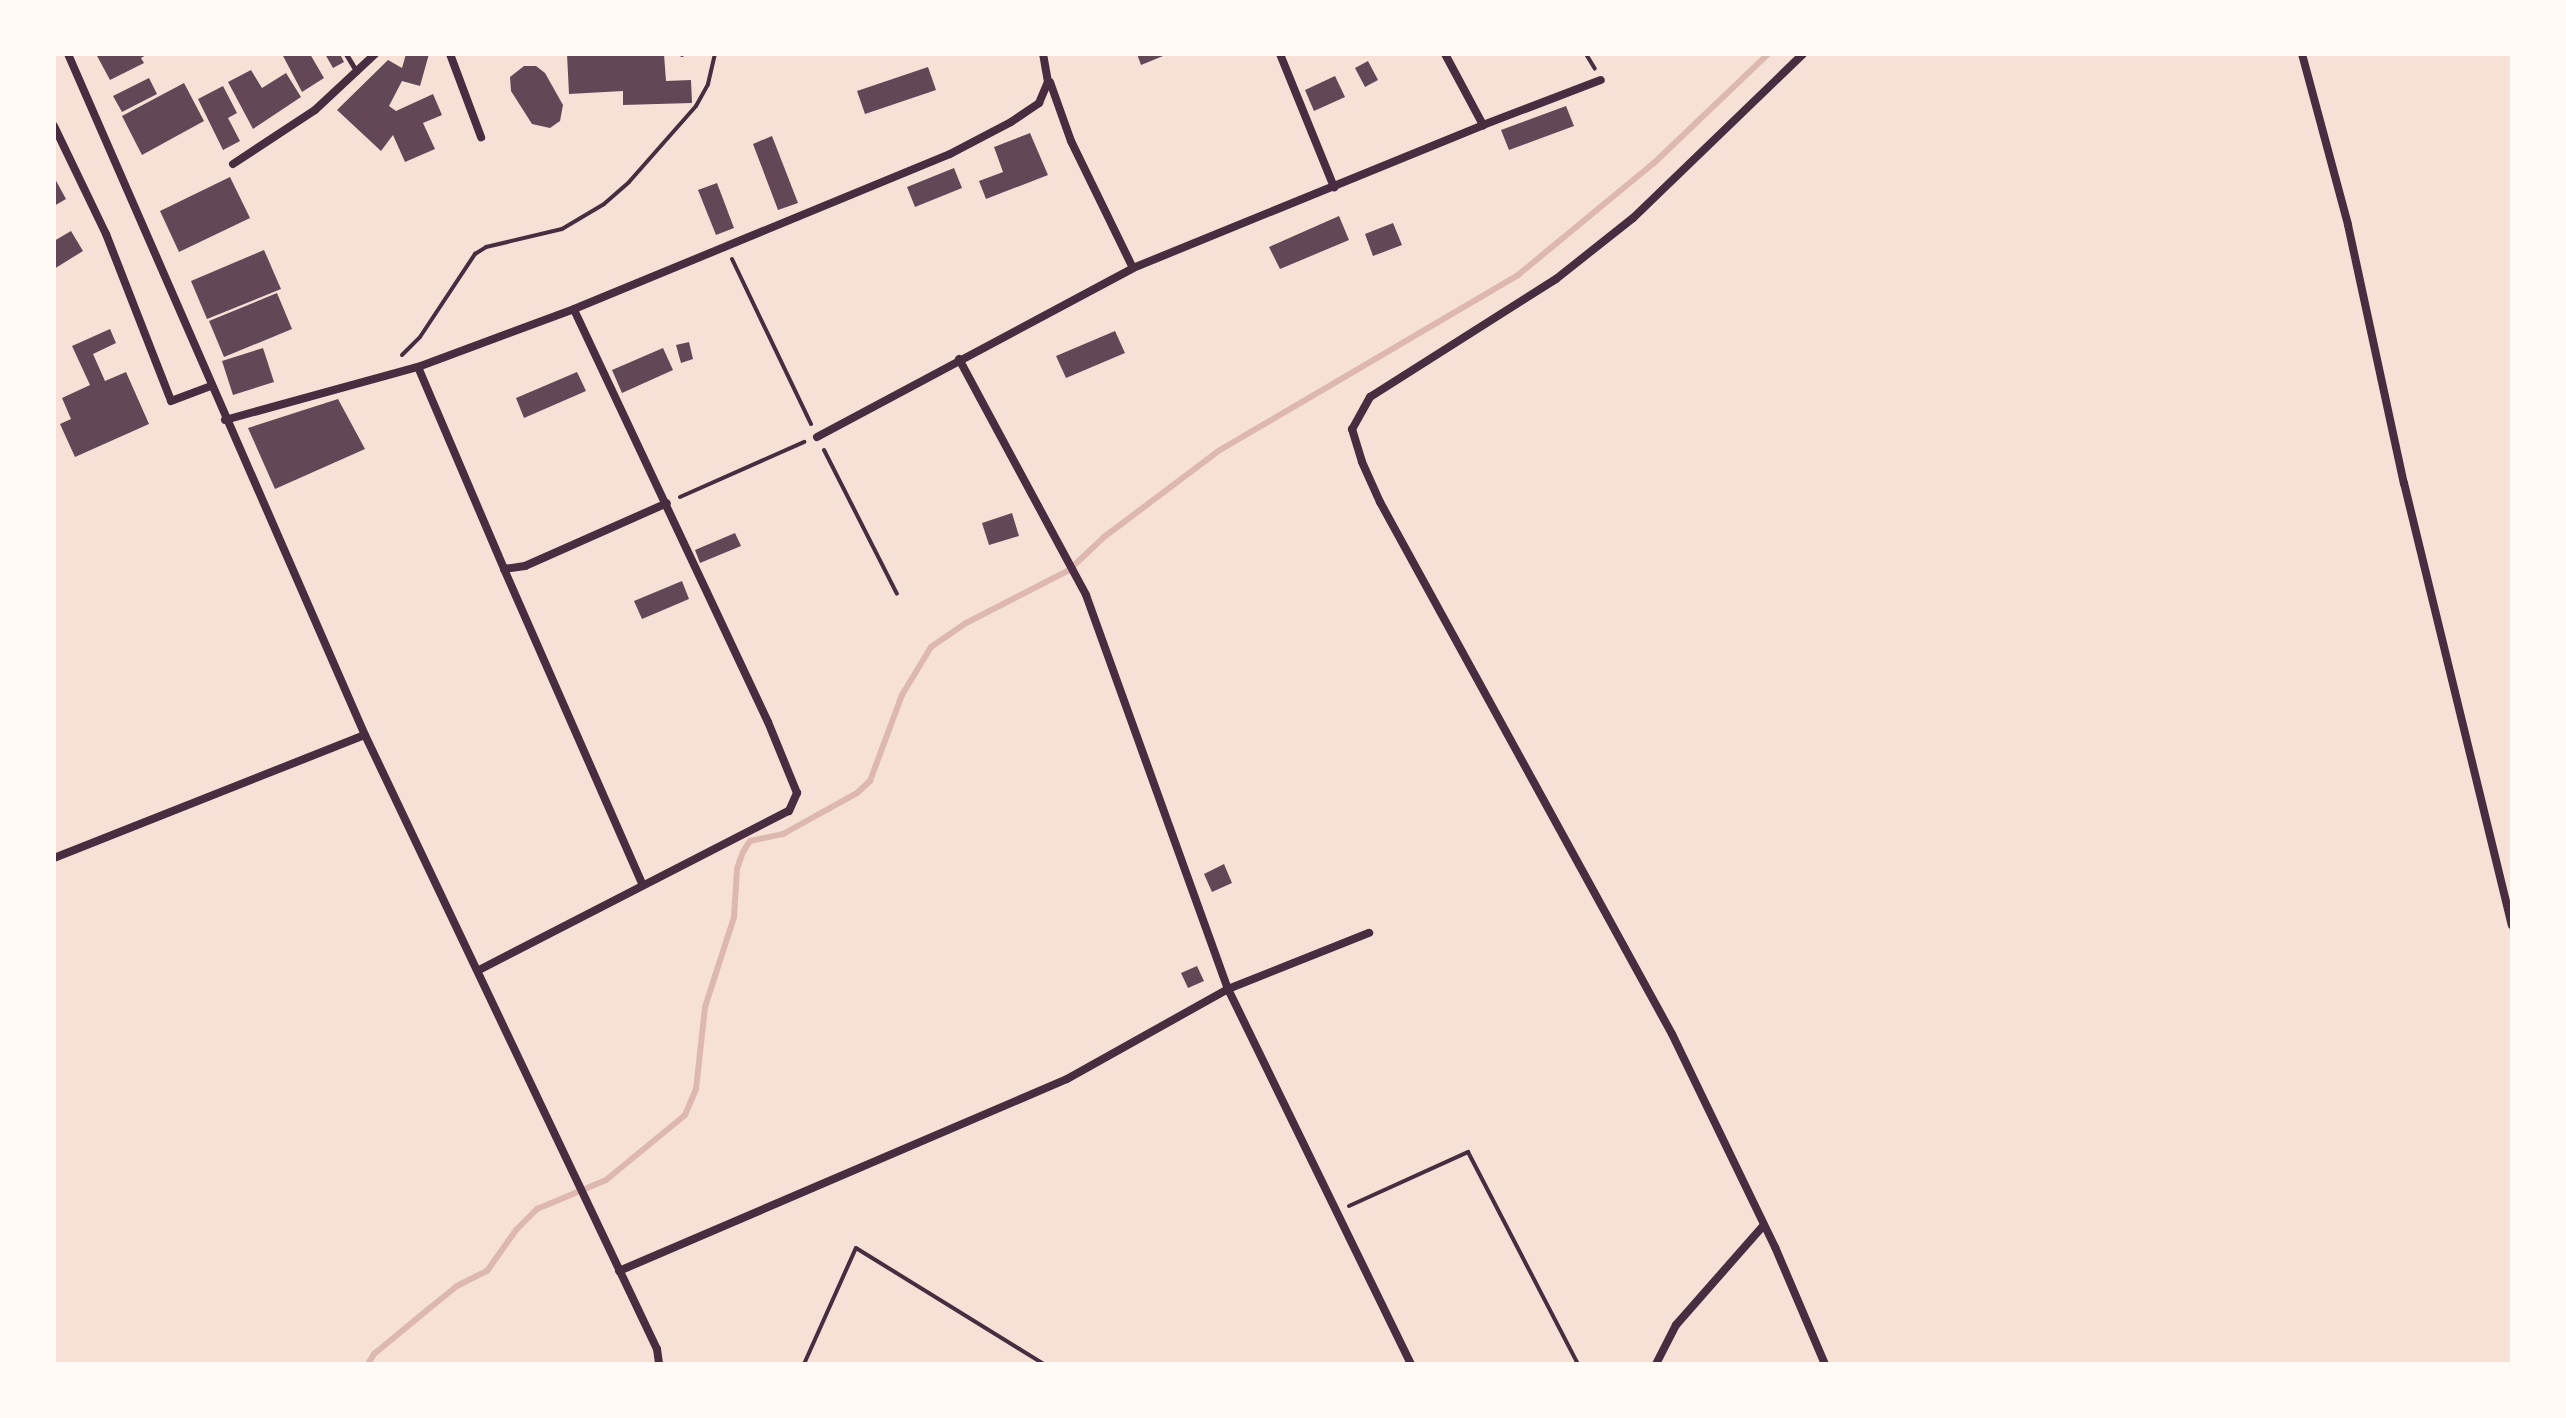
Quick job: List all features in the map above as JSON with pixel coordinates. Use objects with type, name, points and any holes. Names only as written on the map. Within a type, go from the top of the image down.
[{"type":"street","points":[[68,54],[225,420],[365,735],[589,1203],[657,1349],[659,1364]]},
{"type":"street","points":[[233,164],[315,110],[375,54]]},
{"type":"street","points":[[450,54],[481,137]]},
{"type":"street","points":[[1043,54],[1071,141],[1133,268]]},
{"type":"street","points":[[1280,54],[1334,187]]},
{"type":"street","points":[[1445,54],[1483,125]]},
{"type":"street","points":[[1803,54],[1633,218],[1556,279],[1370,397],[1352,429],[1362,462],[1380,502],[1672,1034],[1764,1225],[1825,1364]]},
{"type":"street","points":[[2302,54],[2348,225],[2404,483],[2512,925]]},
{"type":"street","points":[[225,420],[418,367],[574,309],[726,246],[991,133],[1039,103],[1046,90],[1048,73]]},
{"type":"street","points":[[817,437],[1133,268],[1601,80]]},
{"type":"street","points":[[54,126],[106,234],[171,401],[211,386]]},
{"type":"street","points":[[479,970],[789,811],[797,793],[768,722],[574,309]]},
{"type":"street","points":[[959,359],[1079,581],[1228,989],[1411,1364]]},
{"type":"street","points":[[418,367],[643,885]]},
{"type":"street","points":[[504,569],[525,566],[667,503]]},
{"type":"street","points":[[54,858],[365,735]]},
{"type":"street","points":[[619,1271],[1067,1079],[1228,989],[1369,933]]},
{"type":"street","points":[[1656,1364],[1676,1325],[1764,1225]]},
{"type":"lane","points":[[346,54],[357,72]]},
{"type":"path","points":[[400,357],[420,337],[475,254],[486,247],[562,229],[604,204],[629,182],[696,106],[708,84],[715,54]]},
{"type":"path","points":[[726,246],[817,437],[897,594]]},
{"type":"path","points":[[667,503],[817,437]]},
{"type":"path","points":[[1336,1211],[1468,1152],[1578,1364]]},
{"type":"path","points":[[804,1364],[856,1248],[1044,1364]]},
{"type":"building","points":[[96,54],[148,54],[141,58],[144,63],[110,80]]},
{"type":"building","points":[[282,54],[310,54],[324,78],[302,92]]},
{"type":"building","points":[[325,54],[340,54],[344,62],[333,68]]},
{"type":"building","points":[[406,54],[429,54],[420,86],[402,81],[389,106],[396,111],[433,94],[442,115],[423,123],[435,149],[405,162],[393,135],[381,151],[337,110],[388,60],[402,68]]},
{"type":"building","points":[[567,54],[664,54],[666,81],[691,80],[692,103],[623,105],[623,91],[569,94]]},
{"type":"building","points":[[1137,54],[1168,54],[1141,65]]},
{"type":"building","points":[[1368,61],[1378,80],[1365,87],[1355,68]]},
{"type":"building","points":[[524,66],[536,66],[545,73],[563,105],[560,121],[550,128],[532,124],[511,91],[510,77]]},
{"type":"building","points":[[928,67],[936,90],[865,114],[857,91]]},
{"type":"building","points":[[251,70],[262,88],[286,73],[301,97],[253,129],[228,82]]},
{"type":"building","points":[[1335,76],[1345,97],[1314,111],[1305,90]]},
{"type":"building","points":[[149,78],[157,94],[122,112],[113,96]]},
{"type":"building","points":[[184,83],[204,121],[142,155],[122,116]]},
{"type":"building","points":[[223,86],[237,113],[228,118],[240,141],[223,150],[198,99]]},
{"type":"building","points":[[1566,106],[1574,126],[1509,150],[1501,130]]},
{"type":"building","points":[[1030,133],[1048,175],[986,199],[979,181],[1003,172],[994,147]]},
{"type":"building","points":[[772,136],[798,203],[778,210],[753,144]]},
{"type":"building","points":[[954,168],[962,188],[915,207],[907,187]]},
{"type":"building","points":[[54,177],[66,199],[54,206]]},
{"type":"building","points":[[230,177],[250,218],[179,252],[160,211]]},
{"type":"building","points":[[717,183],[734,228],[716,235],[698,190]]},
{"type":"building","points":[[1339,216],[1349,240],[1280,269],[1269,247]]},
{"type":"building","points":[[1393,223],[1402,245],[1373,256],[1365,234]]},
{"type":"building","points":[[71,231],[83,251],[54,269],[54,241]]},
{"type":"building","points":[[264,250],[281,289],[207,319],[191,281]]},
{"type":"building","points":[[277,293],[292,329],[224,357],[209,321]]},
{"type":"building","points":[[110,329],[116,343],[93,354],[105,381],[126,372],[149,424],[75,457],[60,424],[71,419],[62,398],[90,385],[72,346]]},
{"type":"building","points":[[1115,331],[1125,353],[1066,378],[1056,356]]},
{"type":"building","points":[[689,342],[693,359],[681,363],[676,345]]},
{"type":"building","points":[[263,348],[274,382],[233,395],[222,361]]},
{"type":"building","points":[[663,348],[673,370],[622,393],[612,370]]},
{"type":"building","points":[[577,372],[586,391],[524,418],[516,398]]},
{"type":"building","points":[[338,399],[365,449],[275,489],[248,428]]},
{"type":"building","points":[[1012,513],[1019,536],[989,545],[982,523]]},
{"type":"building","points":[[735,533],[741,546],[700,563],[695,550]]},
{"type":"building","points":[[682,581],[689,599],[642,619],[634,601]]},
{"type":"building","points":[[1224,864],[1232,883],[1212,892],[1204,874]]},
{"type":"building","points":[[1197,966],[1204,981],[1188,988],[1181,973]]},
{"type":"waterway","points":[[368,1364],[374,1354],[457,1286],[487,1271],[516,1230],[537,1209],[606,1180],[685,1115],[696,1089],[705,1007],[734,917],[737,869],[743,852],[750,841],[783,834],[857,793],[870,781],[902,695],[931,647],[966,623],[1069,570],[1104,537],[1220,450],[1518,275],[1654,163],[1768,54]]}]
